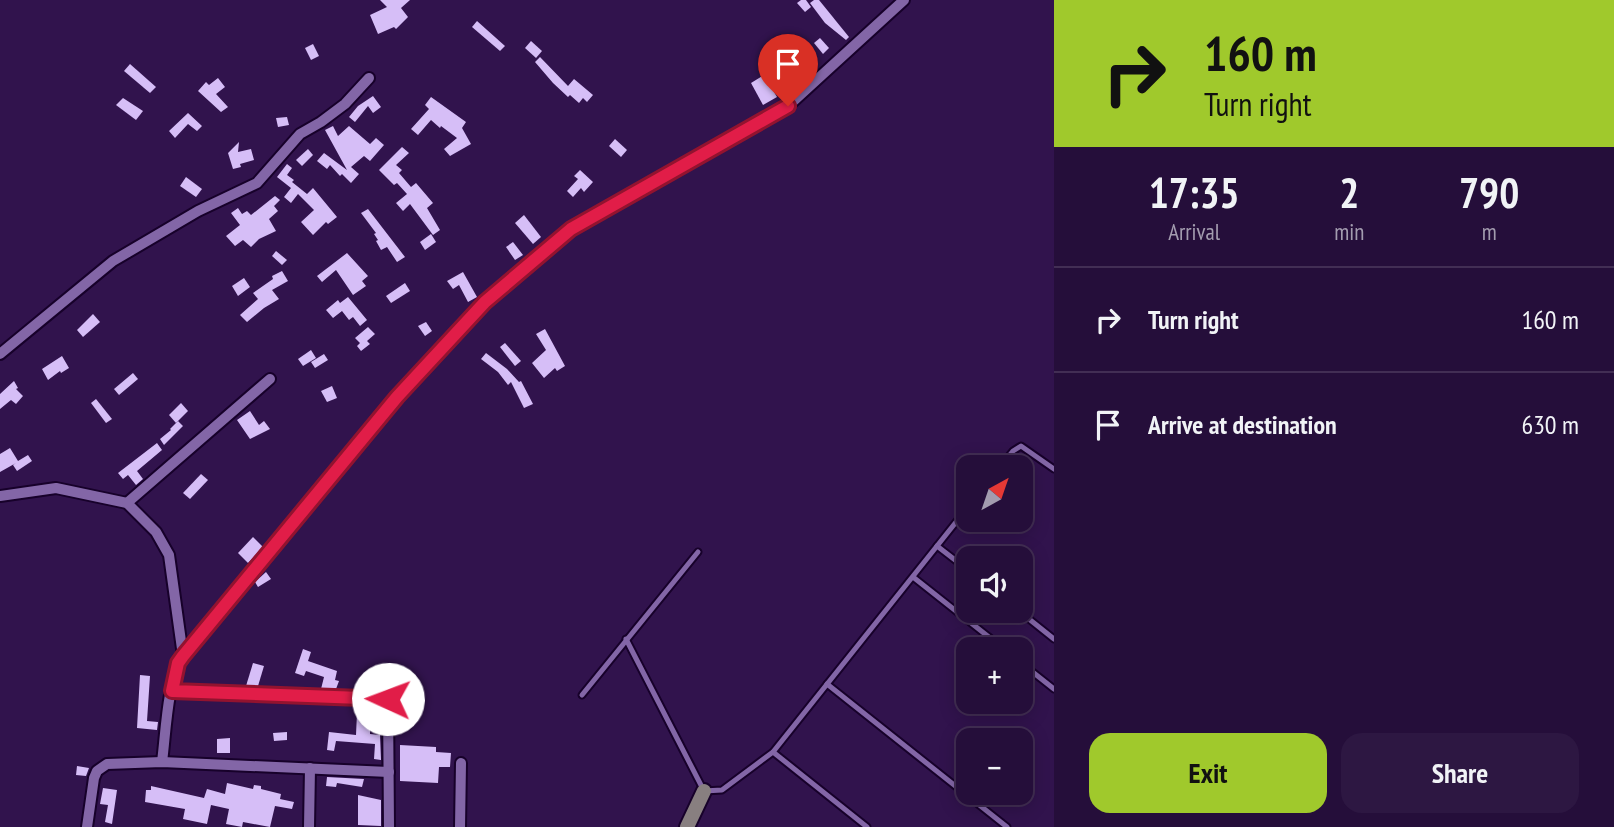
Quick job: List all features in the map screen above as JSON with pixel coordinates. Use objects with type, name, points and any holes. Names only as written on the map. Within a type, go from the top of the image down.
[{"type":"street","points":[[162,762],[178,663],[397,397],[485,302],[571,229],[788,106],[904,0]]},
{"type":"street","points":[[0,354],[113,261],[198,211],[257,183],[300,134],[345,104],[369,78]]},
{"type":"street","points":[[127,503],[270,379]]},
{"type":"street","points":[[0,496],[56,488],[127,503],[156,532],[169,555],[183,656]]},
{"type":"street","points":[[172,691],[388,699],[389,827]]},
{"type":"street","points":[[87,827],[94,778],[97,771],[107,764],[162,762],[389,772]]},
{"type":"street","points":[[460,827],[461,763]]},
{"type":"street","points":[[309,827],[310,768]]},
{"type":"street","points":[[687,827],[705,791]]},
{"type":"lane","points":[[1010,455],[1021,446],[1054,469]]},
{"type":"lane","points":[[626,639],[705,791],[722,789],[773,752],[956,522]]},
{"type":"lane","points":[[937,545],[956,560]]},
{"type":"lane","points":[[582,695],[698,551]]},
{"type":"lane","points":[[913,577],[989,637]]},
{"type":"lane","points":[[1033,622],[1054,639]]},
{"type":"lane","points":[[1033,672],[1054,689]]},
{"type":"lane","points":[[827,684],[1007,827]]},
{"type":"lane","points":[[773,752],[867,827]]},
{"type":"building","points":[[380,0],[410,0],[401,8],[408,17],[396,29],[394,27],[378,34],[370,15],[387,7]]},
{"type":"building","points":[[806,0],[811,7],[805,12],[797,3]]},
{"type":"building","points":[[819,0],[849,37],[846,40],[825,23],[810,3]]},
{"type":"building","points":[[477,21],[505,46],[500,51],[472,27]]},
{"type":"building","points":[[820,38],[829,48],[823,54],[814,43]]},
{"type":"building","points":[[531,41],[542,51],[536,58],[525,48]]},
{"type":"building","points":[[313,44],[319,56],[311,60],[305,48]]},
{"type":"building","points":[[540,57],[568,86],[574,79],[593,95],[587,102],[583,98],[579,103],[570,95],[568,97],[535,62]]},
{"type":"building","points":[[804,57],[808,63],[787,80],[782,73]]},
{"type":"building","points":[[130,64],[156,87],[150,93],[124,71]]},
{"type":"building","points":[[764,75],[777,97],[763,105],[751,83]]},
{"type":"building","points":[[218,78],[225,87],[216,94],[228,107],[221,112],[198,91],[206,82],[209,85]]},
{"type":"building","points":[[373,96],[381,107],[373,113],[368,106],[355,122],[349,117],[358,106]]},
{"type":"building","points":[[431,97],[466,122],[462,128],[471,144],[450,156],[444,149],[457,138],[441,126],[440,128],[431,120],[418,135],[411,129],[429,109],[425,105]]},
{"type":"building","points":[[123,98],[143,111],[136,120],[116,105]]},
{"type":"building","points":[[188,113],[202,126],[197,131],[188,124],[175,138],[169,131]]},
{"type":"building","points":[[287,117],[289,125],[278,127],[276,118]]},
{"type":"building","points":[[333,126],[338,136],[349,126],[370,144],[376,138],[384,145],[370,161],[364,156],[351,167],[359,174],[351,183],[330,165],[327,169],[317,161],[324,153],[347,170],[325,130]]},
{"type":"building","points":[[615,139],[627,150],[621,157],[609,146]]},
{"type":"building","points":[[239,142],[238,152],[251,149],[254,160],[233,169],[228,153]]},
{"type":"building","points":[[402,147],[409,153],[396,165],[402,170],[399,173],[411,187],[416,183],[433,203],[427,208],[440,230],[433,235],[410,204],[403,211],[396,203],[407,194],[379,170]]},
{"type":"building","points":[[308,149],[313,155],[302,166],[296,160]]},
{"type":"building","points":[[287,164],[292,168],[287,175],[294,180],[292,182],[307,194],[313,188],[337,217],[328,224],[326,222],[313,235],[301,222],[314,210],[298,194],[291,203],[284,197],[291,188],[277,177]]},
{"type":"building","points":[[580,170],[593,182],[584,192],[581,188],[573,197],[567,191],[578,179],[574,176]]},
{"type":"building","points":[[186,177],[202,189],[196,197],[180,186]]},
{"type":"building","points":[[275,196],[280,200],[274,206],[278,211],[269,219],[276,231],[259,239],[251,247],[243,240],[235,246],[226,236],[240,225],[231,213],[238,208],[242,214],[247,211],[251,215]]},
{"type":"building","points":[[368,209],[405,257],[397,262],[387,247],[381,250],[376,241],[376,233],[361,213]]},
{"type":"building","points":[[524,215],[541,237],[533,244],[515,223]]},
{"type":"building","points":[[431,234],[436,242],[425,250],[420,242]]},
{"type":"building","points":[[513,242],[523,255],[515,260],[506,247]]},
{"type":"building","points":[[276,251],[287,260],[282,265],[272,256]]},
{"type":"building","points":[[347,253],[368,276],[362,281],[366,286],[353,295],[336,270],[322,282],[317,276]]},
{"type":"building","points":[[282,271],[288,281],[272,290],[279,299],[247,322],[240,315],[258,299],[253,293]]},
{"type":"building","points":[[463,272],[477,297],[468,302],[459,285],[453,289],[447,281]]},
{"type":"building","points":[[244,278],[250,287],[238,296],[232,286]]},
{"type":"building","points":[[405,283],[410,291],[391,303],[386,296]]},
{"type":"building","points":[[348,297],[367,320],[360,326],[353,317],[349,320],[342,311],[333,318],[326,310],[338,300],[340,303]]},
{"type":"building","points":[[93,314],[100,322],[83,337],[77,330]]},
{"type":"building","points":[[426,322],[432,331],[425,336],[418,326]]},
{"type":"building","points":[[368,327],[375,334],[367,341],[370,344],[361,351],[357,346],[360,343],[355,338]]},
{"type":"building","points":[[545,329],[565,366],[557,371],[555,368],[544,378],[532,363],[546,350],[536,334]]},
{"type":"building","points":[[505,343],[521,361],[515,366],[500,347]]},
{"type":"building","points":[[311,350],[316,358],[303,366],[298,359]]},
{"type":"building","points":[[486,353],[521,381],[533,404],[524,408],[511,382],[508,385],[498,372],[481,359]]},
{"type":"building","points":[[324,354],[328,360],[315,368],[311,362]]},
{"type":"building","points":[[62,356],[69,368],[48,380],[42,369]]},
{"type":"building","points":[[133,373],[138,379],[119,395],[114,389]]},
{"type":"building","points":[[14,381],[18,388],[16,389],[23,396],[16,404],[11,400],[0,409],[0,394]]},
{"type":"building","points":[[332,386],[337,398],[327,402],[321,391]]},
{"type":"building","points":[[96,399],[112,419],[106,423],[91,403]]},
{"type":"building","points":[[181,403],[188,411],[176,423],[169,415]]},
{"type":"building","points":[[250,411],[259,425],[264,421],[270,429],[250,439],[237,420]]},
{"type":"building","points":[[178,421],[183,426],[164,445],[160,439]]},
{"type":"building","points":[[157,443],[162,450],[137,471],[143,479],[136,485],[128,475],[123,479],[118,473]]},
{"type":"building","points":[[10,448],[18,461],[28,455],[32,461],[17,471],[13,465],[16,463],[0,472],[0,454]]},
{"type":"building","points":[[201,474],[208,480],[190,499],[183,493]]},
{"type":"building","points":[[253,537],[263,547],[248,563],[238,553]]},
{"type":"building","points":[[266,572],[271,579],[258,587],[255,582]]},
{"type":"building","points":[[303,649],[311,652],[308,661],[337,671],[335,680],[339,681],[336,689],[321,689],[324,677],[306,671],[304,676],[295,673]]},
{"type":"building","points":[[253,663],[264,666],[258,686],[246,686]]},
{"type":"building","points":[[140,675],[150,676],[147,721],[158,722],[157,730],[137,728]]},
{"type":"building","points":[[357,713],[364,714],[364,725],[370,725],[370,734],[380,735],[381,760],[374,759],[375,744],[336,741],[334,751],[327,750],[329,732],[356,735]]},
{"type":"building","points":[[287,732],[287,740],[274,741],[273,733]]},
{"type":"building","points":[[230,738],[230,753],[217,753],[217,739]]},
{"type":"building","points":[[400,745],[436,747],[436,752],[451,753],[450,767],[439,767],[438,783],[400,781]]},
{"type":"building","points":[[77,766],[89,768],[86,776],[76,775]]},
{"type":"building","points":[[327,777],[364,779],[362,787],[337,783],[336,787],[326,786]]},
{"type":"building","points":[[227,783],[253,789],[254,785],[261,786],[261,789],[281,794],[280,799],[294,802],[292,809],[275,806],[270,827],[243,822],[242,827],[226,824],[229,809],[211,805],[207,824],[183,819],[185,809],[145,802],[146,790],[151,790],[151,786],[204,798],[207,789],[225,794]]},
{"type":"building","points":[[103,788],[117,790],[112,824],[105,822],[108,805],[100,804]]},
{"type":"building","points":[[358,795],[381,800],[381,826],[358,825]]},
{"type":"route","points":[[388,699],[172,691],[178,663],[183,656],[397,397],[485,302],[571,229],[788,106]]}]
